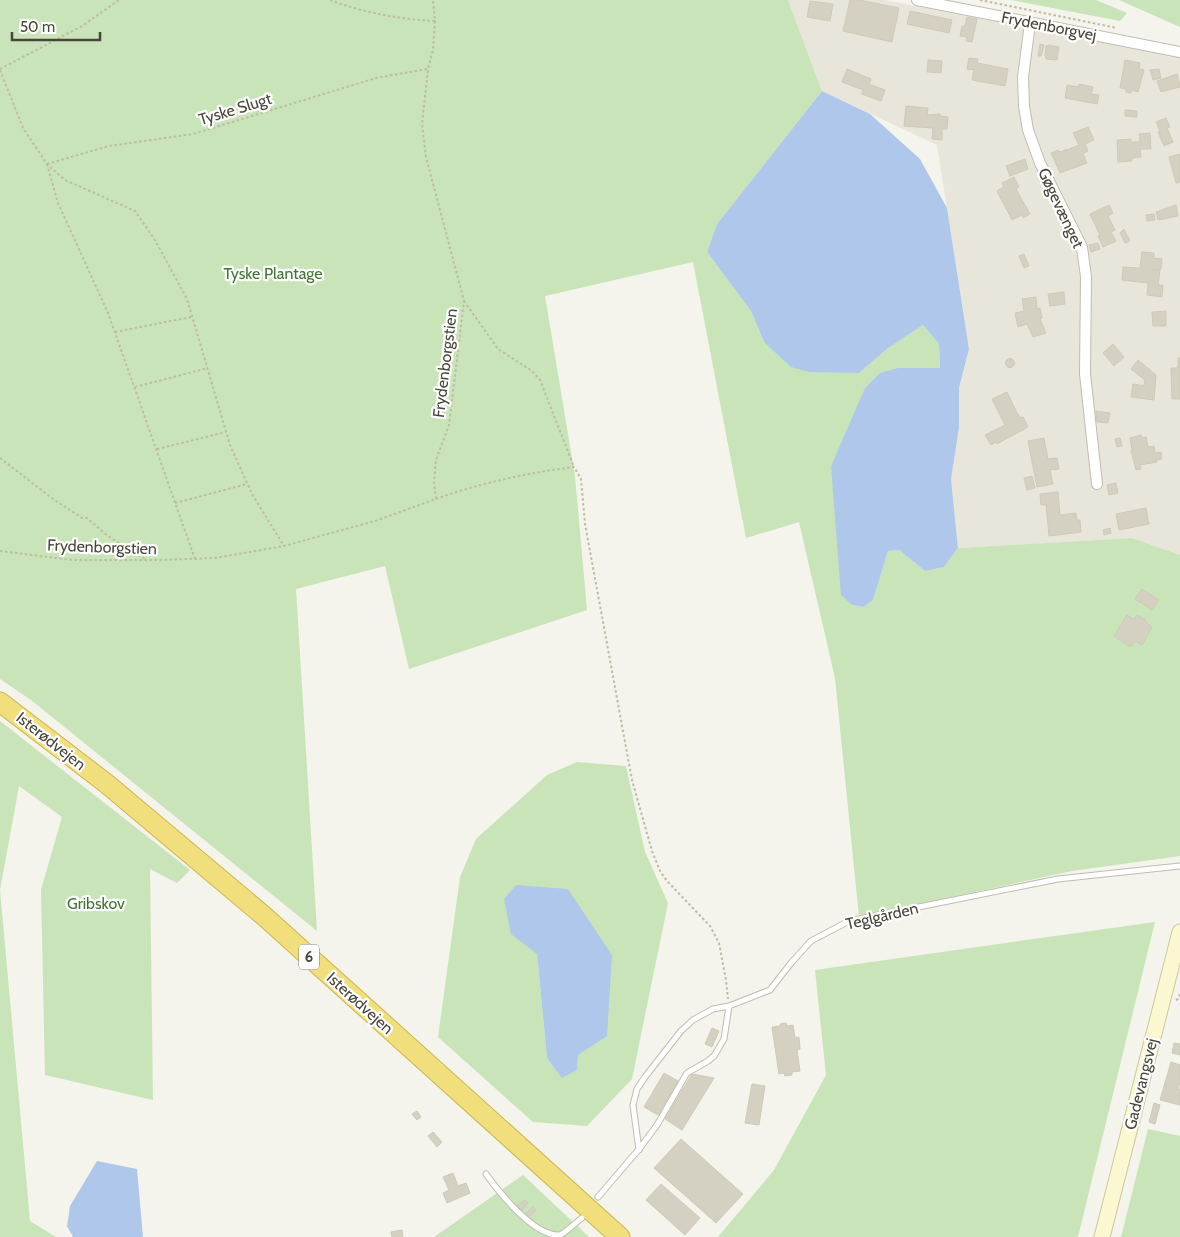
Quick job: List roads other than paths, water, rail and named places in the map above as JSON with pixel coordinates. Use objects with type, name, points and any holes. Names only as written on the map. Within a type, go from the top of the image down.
[{"type":"highway","name":"Isterødvejen","points":[[0,702],[107,784],[264,916],[613,1231],[628,1237]]},
{"type":"street","name":"Frydenborgvej","points":[[918,0],[1180,52]]},
{"type":"street","name":"Gøgevænget","points":[[1030,23],[1023,77],[1024,106],[1028,130],[1040,163],[1082,248],[1086,277],[1084,374],[1097,484]]},
{"type":"street","name":"Gadevangsvej","points":[[1102,1237],[1180,932]]},
{"type":"lane","name":"Teglgården","points":[[638,1150],[633,1105],[637,1089],[680,1031],[693,1020],[713,1008],[729,1006],[770,990],[811,941],[849,921],[1058,879],[1180,866]]},
{"type":"lane","points":[[598,1197],[657,1125],[687,1073],[714,1056],[724,1039],[729,1006]]},
{"type":"lane","points":[[486,1174],[511,1210],[534,1231],[550,1236],[559,1236],[582,1218]]},
{"type":"water","points":[[822,91],[870,114],[920,159],[947,208],[969,349],[959,388],[959,428],[951,479],[958,548],[944,567],[925,571],[899,550],[888,551],[873,600],[864,607],[852,605],[841,595],[831,466],[865,388],[880,373],[898,368],[940,368],[939,344],[923,325],[887,349],[859,373],[809,372],[791,367],[764,342],[751,311],[707,252],[717,224]]},
{"type":"water","points":[[516,885],[568,889],[612,955],[607,1036],[578,1055],[577,1070],[562,1078],[547,1058],[537,954],[511,934],[504,899]]},
{"type":"water","points":[[97,1161],[137,1169],[143,1237],[73,1237],[67,1226],[70,1206]]},
{"type":"park label","name":"Tyske Plantage","points":[[273,273]]},
{"type":"park label","name":"Gribskov","points":[[96,903]]}]
